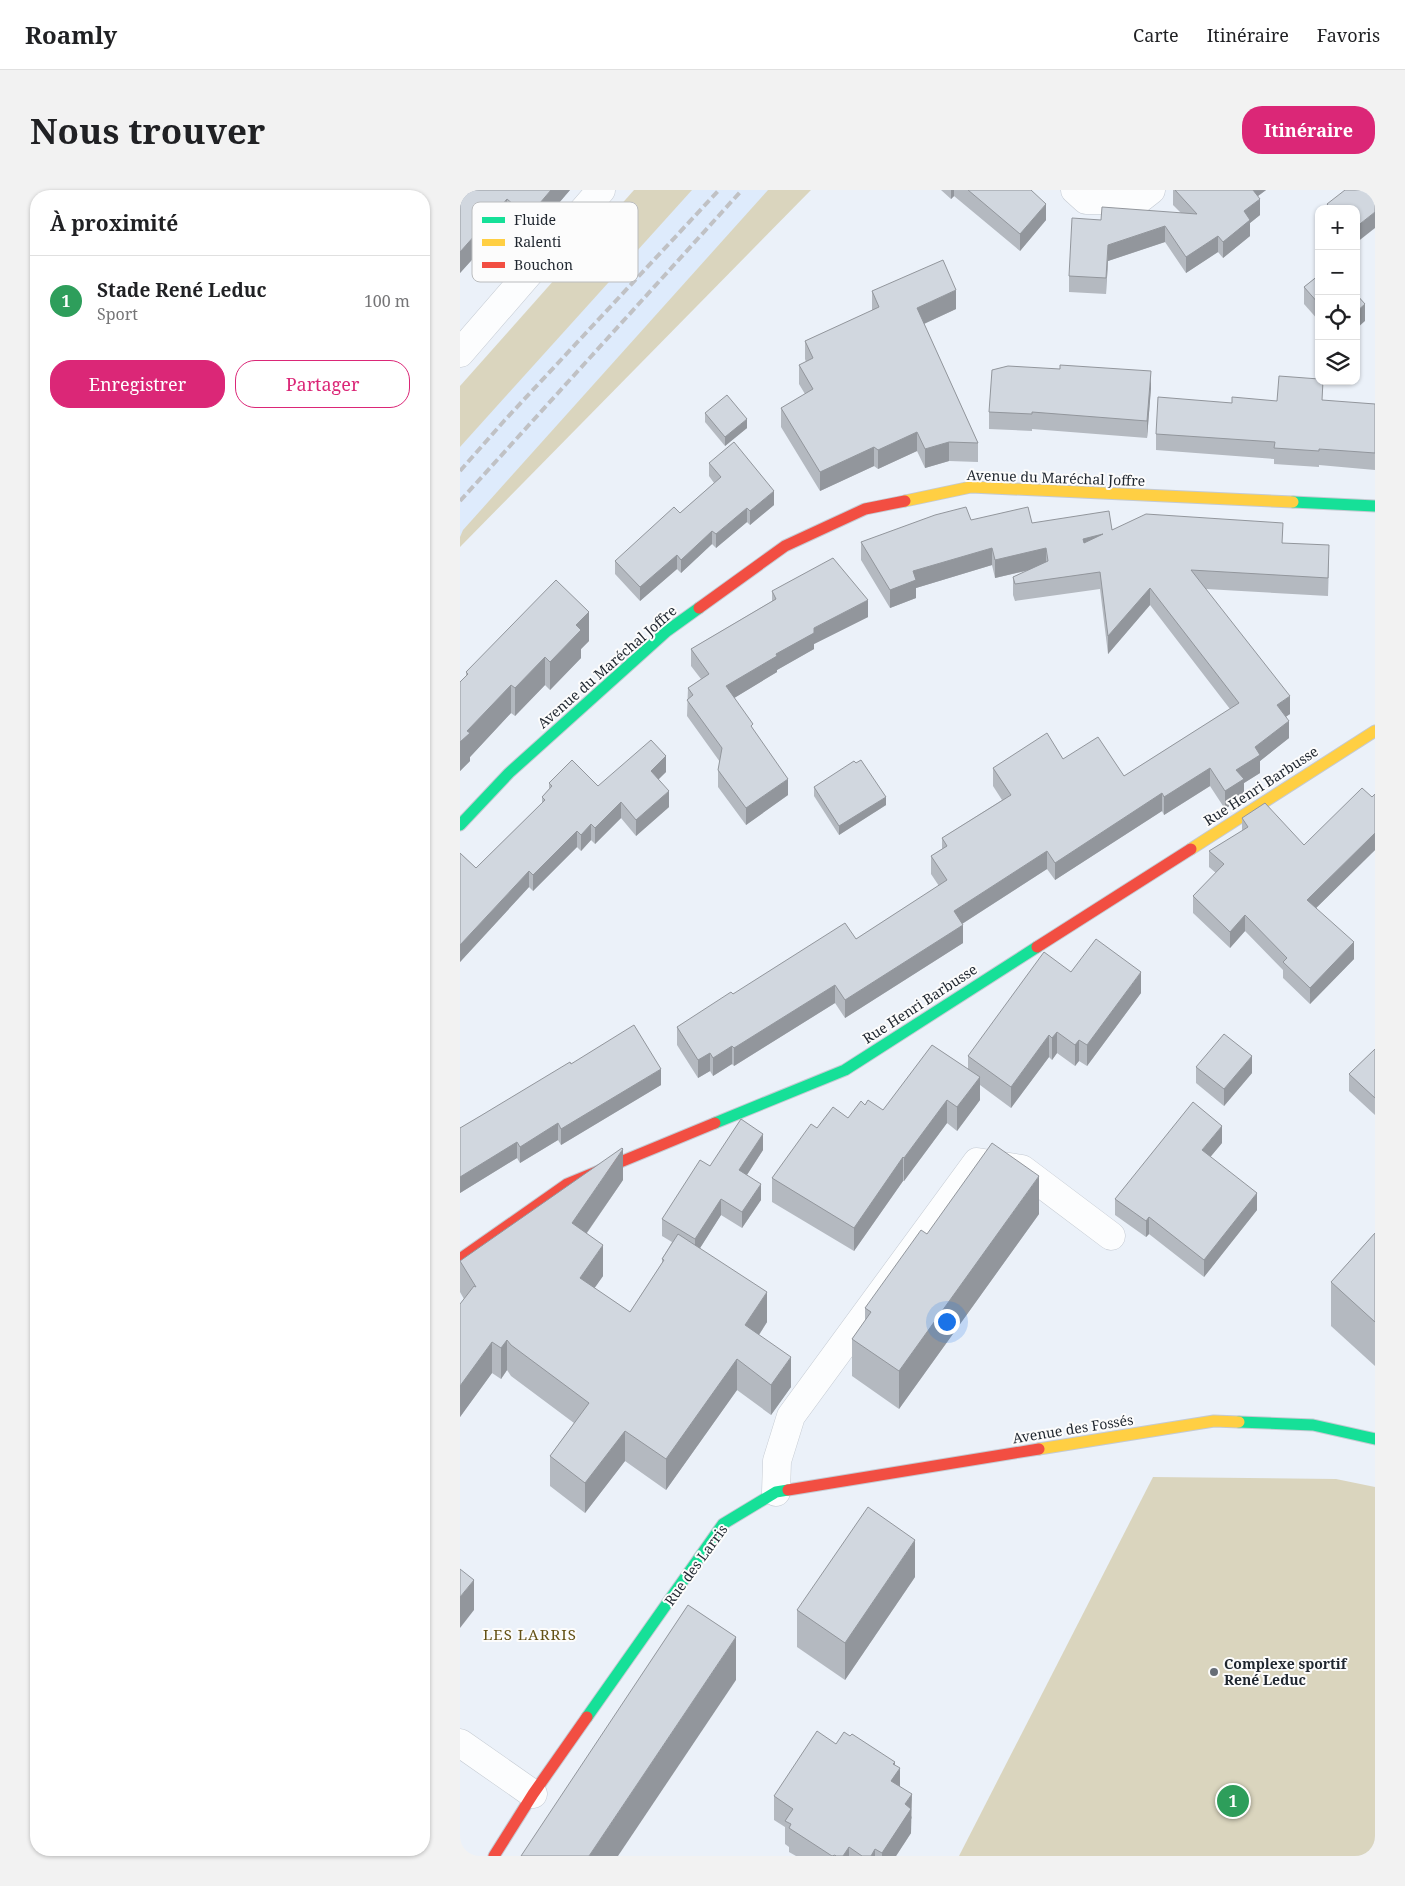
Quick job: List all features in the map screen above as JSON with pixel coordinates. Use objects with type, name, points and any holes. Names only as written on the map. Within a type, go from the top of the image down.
[{"type":"street","points":[[592,202],[602,190]]},
{"type":"street","points":[[1075,190],[1086,200],[1138,201],[1151,190]]},
{"type":"street","points":[[460,354],[522,282]]},
{"type":"street","name":"Avenue du Maréchal Joffre","points":[[460,825],[509,773],[667,631],[785,546],[865,509],[971,487],[1375,506]]},
{"type":"street","name":"Rue Henri Barbusse","points":[[460,1259],[567,1184],[844,1070],[1375,731]]},
{"type":"street","points":[[776,1492],[777,1461],[791,1416],[977,1162],[1022,1169],[1111,1236]]},
{"type":"street","name":"Avenue des Fossés","points":[[776,1492],[1214,1421],[1313,1425],[1375,1439]]},
{"type":"street","name":"Rue des Larris","points":[[494,1856],[534,1794],[724,1524],[776,1492]]},
{"type":"street","points":[[460,1743],[534,1794]]},
{"type":"shaded area","points":[[634,190],[692,190],[638,250],[638,202],[623,202]]},
{"type":"shaded area","points":[[681,190],[781,190],[460,546],[460,439],[599,282],[638,282],[638,238]]},
{"type":"shaded area","points":[[768,190],[811,190],[460,547],[460,537],[463,530]]},
{"type":"shaded area","points":[[552,282],[609,282],[460,447],[460,386]]},
{"type":"shaded area","name":"Complexe sportif René Leduc","points":[[1153,1477],[1336,1479],[1375,1487],[1375,1856],[959,1856]]},
{"type":"building","points":[[460,190],[551,190],[541,202],[510,202],[507,199],[504,202],[472,202],[472,238],[460,252]]},
{"type":"building","points":[[968,190],[1031,190],[1046,204],[1020,234]]},
{"type":"building","points":[[1175,190],[1253,190],[1260,199],[1244,211],[1250,220],[1223,242],[1218,236],[1186,257],[1165,226],[1108,245],[1106,278],[1069,276],[1072,218],[1101,220],[1102,207],[1197,214]]},
{"type":"building","points":[[1345,190],[1375,190],[1375,212],[1360,224],[1360,205],[1327,204]]},
{"type":"building","points":[[943,260],[956,290],[917,308],[978,443],[949,442],[925,449],[917,432],[878,450],[874,447],[820,472],[781,408],[813,389],[799,365],[813,358],[805,341],[879,307],[872,291]]},
{"type":"building","points":[[1315,278],[1315,299],[1304,287]]},
{"type":"building","points":[[1360,298],[1365,304],[1360,308]]},
{"type":"building","points":[[1060,365],[1151,371],[1147,421],[1032,412],[1032,414],[989,412],[992,370],[1008,366],[1060,369]]},
{"type":"building","points":[[1279,376],[1315,379],[1315,385],[1323,385],[1322,400],[1375,404],[1375,453],[1274,448],[1275,442],[1156,434],[1158,397],[1232,403],[1232,397],[1277,401]]},
{"type":"building","points":[[727,395],[747,419],[725,437],[705,413]]},
{"type":"building","points":[[734,442],[774,491],[750,511],[747,508],[716,534],[712,531],[681,560],[677,555],[640,587],[615,561],[674,507],[680,513],[721,477],[709,463]]},
{"type":"building","points":[[966,507],[971,520],[1028,507],[1032,523],[1109,511],[1112,530],[1146,514],[1283,523],[1282,543],[1329,545],[1328,578],[1191,570],[1290,696],[1277,705],[1289,721],[1255,747],[1260,755],[1236,770],[1244,779],[1225,791],[1210,768],[1164,797],[1162,793],[1055,863],[1047,851],[954,911],[963,925],[845,1000],[835,985],[734,1048],[732,1046],[713,1058],[710,1053],[698,1060],[677,1027],[845,923],[856,939],[947,880],[931,856],[947,846],[942,838],[1011,795],[993,768],[1047,733],[1063,759],[1098,737],[1124,776],[1239,703],[1150,588],[1108,636],[1100,572],[1015,584],[1013,577],[1048,561],[1046,548],[995,560],[992,548],[913,571],[916,580],[890,590],[861,542],[935,515]],"holes":[[[1103,534],[1084,543],[1083,539]]]},
{"type":"building","points":[[833,558],[868,600],[814,628],[814,633],[776,654],[777,656],[726,686],[788,779],[746,808],[718,770],[722,748],[687,700],[693,695],[688,688],[709,674],[691,649],[776,599],[772,591]]},
{"type":"building","points":[[556,580],[589,612],[576,625],[581,630],[550,662],[545,657],[515,688],[511,685],[467,731],[470,733],[460,742],[460,682],[468,674],[466,672]]},
{"type":"building","points":[[651,740],[666,756],[651,771],[669,791],[636,820],[621,802],[595,828],[591,824],[581,835],[577,831],[533,875],[529,871],[460,945],[460,853],[476,868],[545,800],[542,797],[552,786],[549,783],[572,760],[598,786]]},
{"type":"building","points":[[861,760],[886,797],[839,826],[814,787],[854,761],[856,763]]},
{"type":"building","points":[[1362,788],[1372,797],[1375,794],[1375,833],[1307,900],[1354,942],[1310,988],[1283,962],[1287,958],[1245,915],[1230,932],[1193,896],[1224,864],[1209,851],[1248,827],[1242,818],[1265,803],[1304,845]]},
{"type":"building","points":[[1096,939],[1141,972],[1087,1045],[1079,1040],[1075,1045],[1057,1032],[1052,1038],[1049,1035],[1011,1087],[968,1056],[1044,952],[1071,972]]},
{"type":"building","points":[[634,1025],[661,1069],[561,1129],[558,1123],[520,1147],[517,1142],[460,1177],[460,1128]]},
{"type":"building","points":[[1224,1034],[1252,1056],[1224,1089],[1196,1067]]},
{"type":"building","points":[[932,1045],[980,1077],[957,1107],[947,1100],[903,1157],[854,1228],[772,1178],[811,1124],[817,1128],[833,1107],[848,1118],[861,1101],[865,1105],[868,1100],[883,1110]]},
{"type":"building","points":[[1375,1049],[1375,1098],[1349,1074]]},
{"type":"building","points":[[1193,1102],[1222,1126],[1202,1150],[1257,1193],[1204,1260],[1149,1217],[1146,1221],[1115,1199]]},
{"type":"building","points":[[741,1119],[763,1134],[739,1170],[761,1184],[742,1212],[721,1199],[695,1239],[662,1219],[700,1160],[710,1166]]},
{"type":"building","points":[[992,1143],[1039,1176],[899,1371],[852,1339],[871,1312],[865,1308],[921,1230],[927,1234]]},
{"type":"building","points":[[622,1148],[572,1223],[603,1245],[580,1278],[630,1312],[664,1260],[662,1259],[678,1234],[767,1292],[745,1325],[791,1357],[771,1385],[737,1359],[666,1459],[625,1431],[585,1483],[550,1456],[589,1403],[511,1345],[507,1340],[501,1348],[492,1342],[460,1386],[460,1304],[474,1286],[476,1287],[460,1261]]},
{"type":"building","points":[[1375,1233],[1375,1322],[1331,1282]]},
{"type":"building","points":[[868,1507],[915,1540],[845,1643],[797,1610]]},
{"type":"building","points":[[460,1569],[474,1580],[460,1597]]},
{"type":"building","points":[[688,1605],[736,1637],[589,1856],[521,1856]]},
{"type":"building","points":[[817,1731],[836,1744],[844,1732],[850,1736],[852,1734],[895,1762],[893,1764],[900,1768],[891,1781],[912,1794],[905,1804],[911,1809],[882,1853],[875,1849],[871,1856],[862,1856],[849,1847],[843,1856],[832,1856],[789,1828],[791,1824],[785,1821],[793,1809],[774,1796]]},
{"type":"railway","points":[[638,277],[719,190]]},
{"type":"railway","points":[[460,501],[742,190]]},
{"type":"railway","points":[[460,471],[633,282]]},
{"type":"traffic: fast","points":[[1293,502],[1375,506]]},
{"type":"traffic: fast","points":[[460,825],[509,773],[667,631],[699,608]]},
{"type":"traffic: fast","points":[[715,1123],[845,1070],[1037,947]]},
{"type":"traffic: fast","points":[[1239,1422],[1313,1425],[1375,1439]]},
{"type":"traffic: fast","points":[[587,1717],[723,1524],[776,1492],[788,1490]]},
{"type":"traffic: slow","points":[[905,501],[971,487],[1293,502]]},
{"type":"traffic: slow","points":[[1191,849],[1375,731]]},
{"type":"traffic: slow","points":[[1039,1449],[1214,1421],[1239,1422]]},
{"type":"traffic: jam","points":[[699,608],[785,546],[865,509],[905,501]]},
{"type":"traffic: jam","points":[[1037,947],[1191,849]]},
{"type":"traffic: jam","points":[[460,1259],[567,1184],[715,1123]]},
{"type":"traffic: jam","points":[[788,1490],[1039,1449]]},
{"type":"traffic: jam","points":[[494,1856],[533,1794],[587,1717]]},
{"type":"place","name":"Complexe sportif René Leduc","points":[[1214,1672]]},
{"type":"place","name":"Stade René Leduc","points":[[1233,1801]]},
{"type":"district","name":"LES LARRIS","points":[[530,1635]]}]
